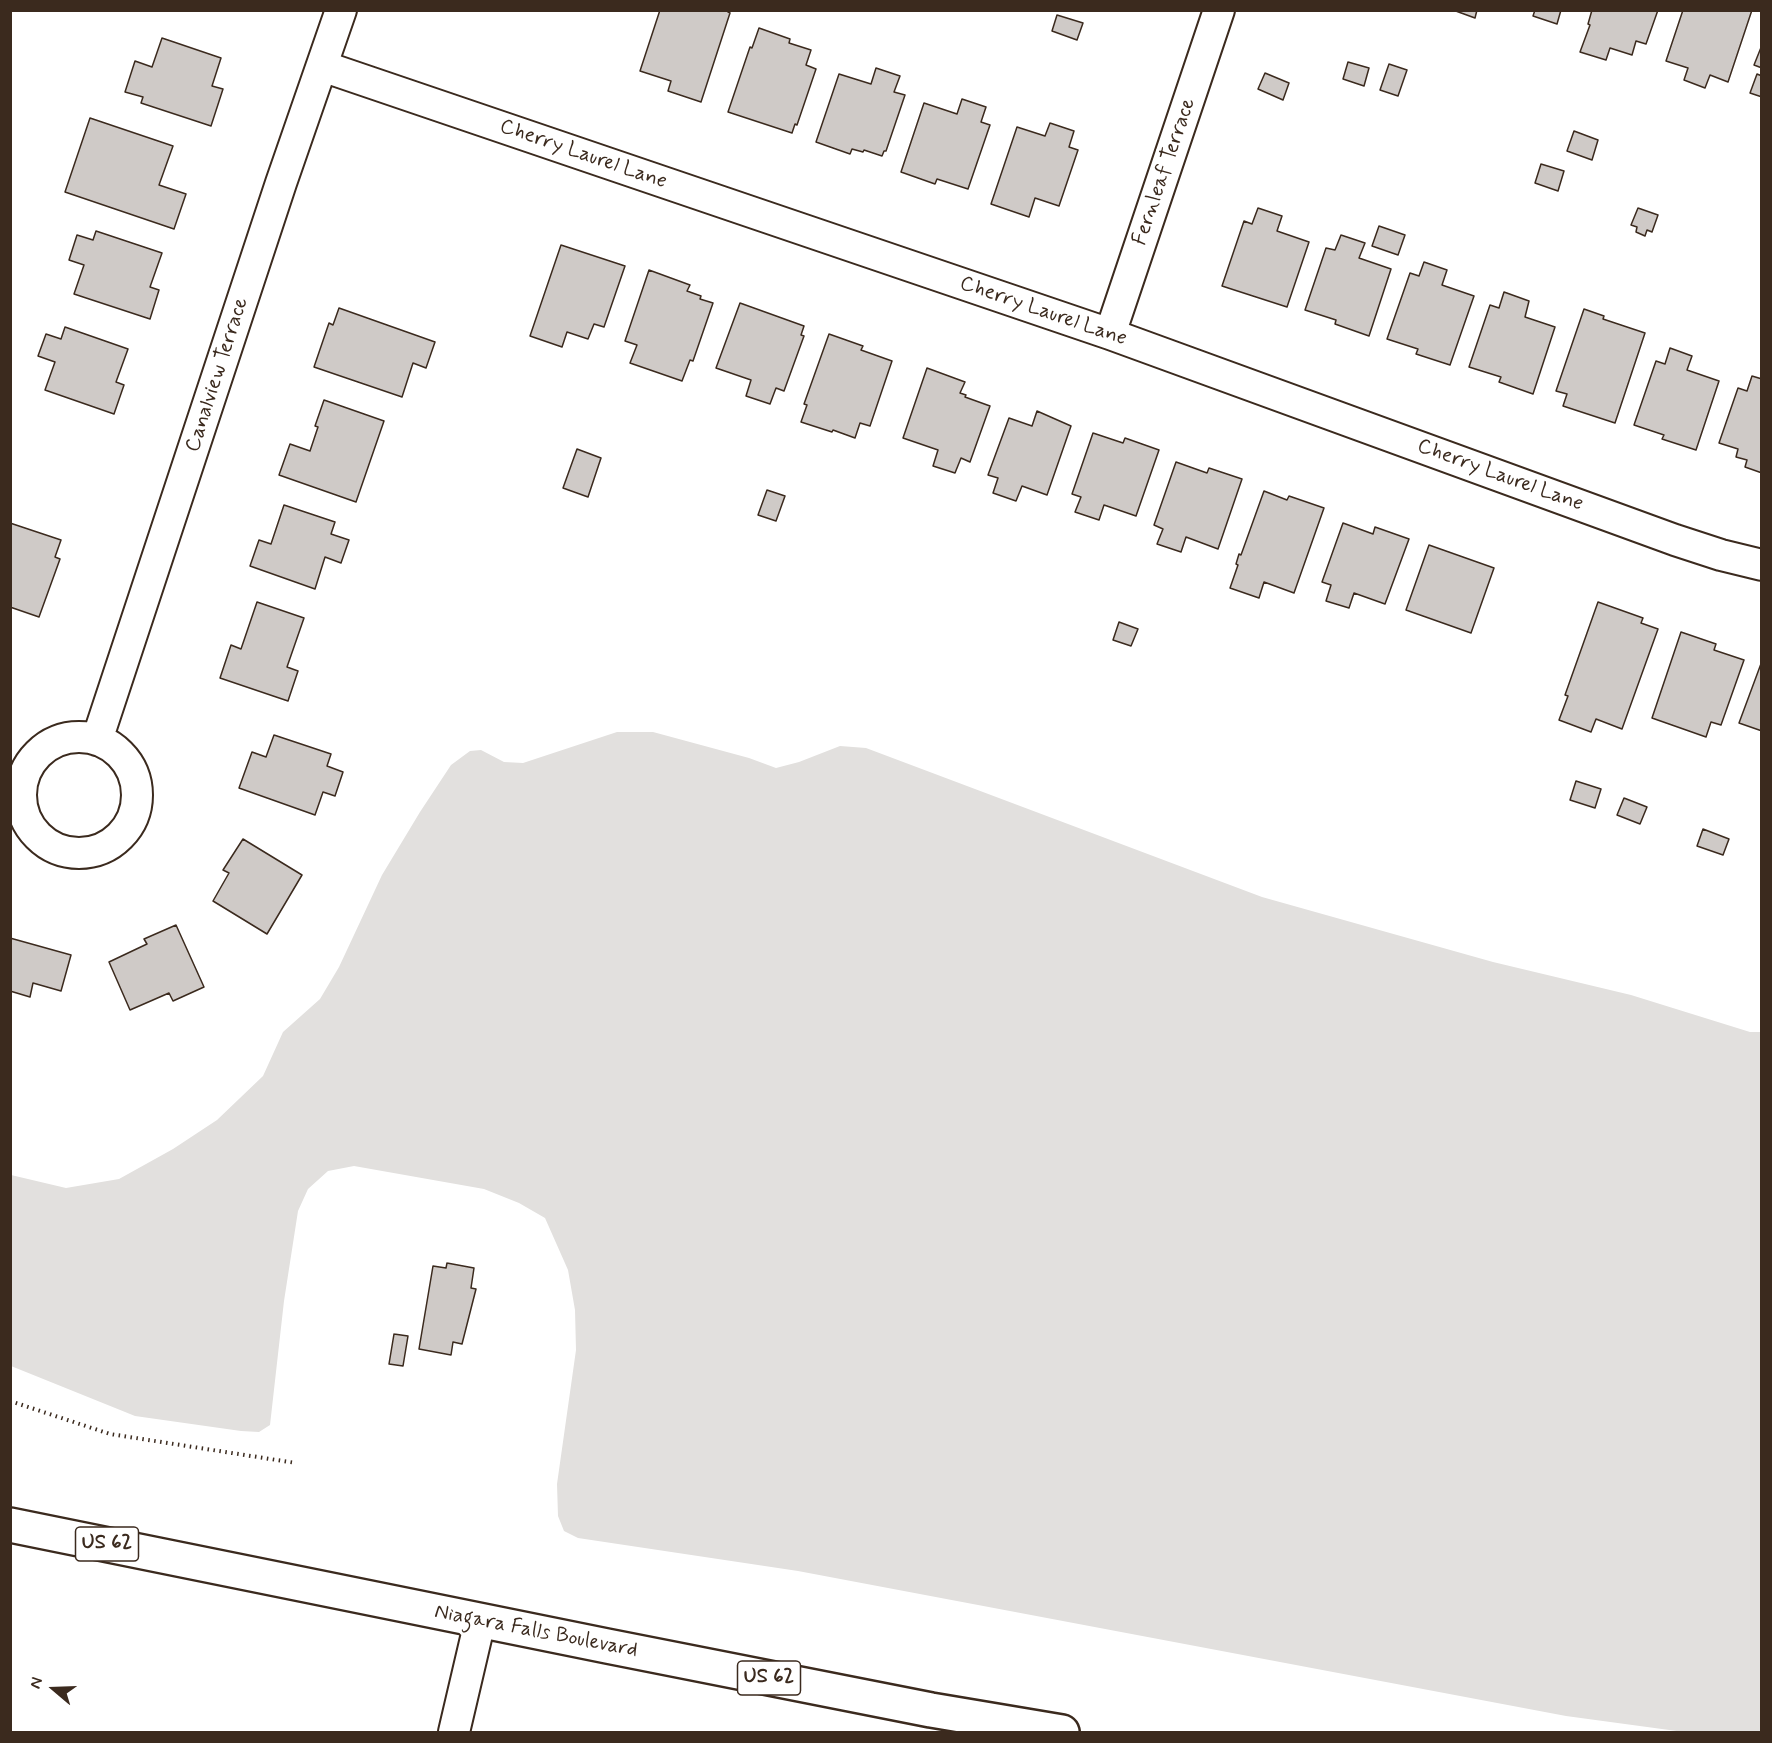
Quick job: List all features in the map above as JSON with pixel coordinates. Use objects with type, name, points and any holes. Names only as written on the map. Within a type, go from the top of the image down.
[{"type":"main road","name":"Niagara Falls Boulevard","points":[[10,1525],[931,1710],[1062,1732]]},
{"type":"street","name":"Canalview Terrace","points":[[97,740],[341,10]]},
{"type":"street","name":"Fernleaf Terrace","points":[[1110,334],[1219,10]]},
{"type":"street","name":"Cherry Laurel Lane","points":[[322,66],[1110,334],[1675,540],[1761,565]]},
{"type":"street","points":[[454,1732],[480,1621]]},
{"type":"path","points":[[10,1401],[110,1434],[296,1463]]},
{"type":"shaded area","points":[[617,732],[653,732],[749,758],[776,768],[799,762],[840,746],[866,748],[1262,897],[1493,962],[1631,995],[1750,1032],[1761,1032],[1761,1732],[1684,1732],[1566,1716],[798,1571],[578,1538],[564,1531],[558,1516],[557,1484],[576,1350],[575,1310],[568,1270],[545,1218],[519,1203],[484,1189],[354,1166],[328,1171],[308,1189],[298,1211],[284,1301],[270,1425],[259,1432],[135,1416],[11,1366],[11,1175],[66,1188],[119,1179],[173,1149],[217,1120],[263,1076],[283,1032],[320,999],[339,967],[382,875],[451,765],[470,751],[481,750],[504,762],[523,763]]},
{"type":"building","points":[[660,10],[725,10],[730,13],[701,102],[668,91],[671,81],[640,71]]},
{"type":"building","points":[[1453,10],[1477,10],[1475,18]]},
{"type":"building","points":[[1535,10],[1561,10],[1557,24],[1533,16]]},
{"type":"building","points":[[1592,10],[1658,10],[1646,44],[1636,41],[1632,55],[1610,48],[1606,60],[1580,52],[1590,25],[1588,24]]},
{"type":"building","points":[[1683,10],[1752,10],[1728,82],[1710,75],[1705,88],[1684,80],[1688,68],[1666,61]]},
{"type":"building","points":[[1057,15],[1083,23],[1077,40],[1052,31]]},
{"type":"building","points":[[759,28],[790,39],[789,43],[811,50],[806,65],[816,69],[797,125],[795,124],[792,133],[728,112],[750,47],[752,48]]},
{"type":"building","points":[[162,38],[221,58],[212,86],[223,89],[211,126],[141,103],[143,97],[125,92],[135,61],[152,67]]},
{"type":"building","points":[[1762,45],[1762,68],[1754,65]]},
{"type":"building","points":[[1348,62],[1369,68],[1364,86],[1343,79]]},
{"type":"building","points":[[1389,64],[1407,70],[1398,96],[1380,90]]},
{"type":"building","points":[[876,68],[900,76],[894,92],[905,95],[886,151],[882,156],[852,149],[850,154],[816,142],[839,74],[871,84]]},
{"type":"building","points":[[1265,73],[1289,83],[1283,100],[1258,89]]},
{"type":"building","points":[[1757,74],[1762,76],[1762,97],[1750,93]]},
{"type":"building","points":[[962,99],[986,107],[981,122],[990,125],[968,189],[937,179],[935,184],[901,172],[924,103],[957,114]]},
{"type":"building","points":[[90,118],[173,146],[159,185],[186,194],[174,229],[65,192]]},
{"type":"building","points":[[1050,123],[1074,131],[1069,147],[1078,150],[1059,206],[1035,198],[1029,217],[991,204],[1017,127],[1045,136]]},
{"type":"building","points":[[1574,131],[1598,140],[1592,160],[1567,151]]},
{"type":"building","points":[[1541,164],[1564,171],[1558,191],[1535,183]]},
{"type":"building","points":[[1258,208],[1282,216],[1277,231],[1309,242],[1287,307],[1222,286],[1244,221],[1252,224]]},
{"type":"building","points":[[1638,208],[1658,215],[1652,232],[1647,230],[1645,236],[1636,232],[1637,227],[1631,225]]},
{"type":"building","points":[[1379,226],[1405,235],[1398,255],[1372,246]]},
{"type":"building","points":[[96,231],[162,253],[150,287],[159,290],[150,319],[74,294],[84,265],[69,260],[77,235],[93,240]]},
{"type":"building","points":[[1341,235],[1365,243],[1359,258],[1391,269],[1369,336],[1335,324],[1336,320],[1305,310],[1326,248],[1335,250]]},
{"type":"building","points":[[561,245],[625,266],[604,327],[594,324],[588,339],[567,332],[562,347],[530,336]]},
{"type":"building","points":[[1424,262],[1447,270],[1442,285],[1474,296],[1450,365],[1416,354],[1418,349],[1387,339],[1410,273],[1419,276]]},
{"type":"building","points":[[649,270],[690,285],[687,291],[701,296],[700,299],[713,303],[693,361],[690,360],[682,381],[630,363],[637,345],[625,341]]},
{"type":"building","points":[[1504,292],[1529,301],[1525,317],[1555,327],[1533,394],[1499,382],[1501,377],[1469,367],[1490,305],[1499,308]]},
{"type":"building","points":[[740,303],[804,326],[801,335],[804,336],[784,391],[776,388],[770,404],[746,396],[751,380],[716,368]]},
{"type":"building","points":[[339,308],[435,342],[426,368],[413,363],[402,397],[314,367],[329,323],[333,325]]},
{"type":"building","points":[[1584,309],[1604,316],[1603,319],[1645,333],[1615,423],[1563,406],[1567,394],[1556,391]]},
{"type":"building","points":[[65,327],[128,349],[116,382],[124,385],[114,414],[45,390],[55,362],[38,356],[46,334],[61,339]]},
{"type":"building","points":[[829,334],[863,346],[861,350],[892,361],[870,426],[860,423],[855,438],[801,422],[807,405],[804,404]]},
{"type":"building","points":[[1670,348],[1692,356],[1687,370],[1719,381],[1696,450],[1662,439],[1664,435],[1634,425],[1656,361],[1665,364]]},
{"type":"building","points":[[927,368],[965,382],[960,393],[990,406],[970,462],[961,458],[955,473],[933,466],[938,450],[903,438]]},
{"type":"building","points":[[1752,376],[1762,379],[1762,473],[1745,467],[1747,460],[1736,457],[1738,449],[1719,443],[1738,388],[1747,391]]},
{"type":"building","points":[[324,400],[384,421],[356,502],[279,475],[290,444],[310,451]]},
{"type":"building","points":[[1037,411],[1071,426],[1047,495],[1022,486],[1016,501],[993,493],[998,478],[988,475],[1009,418],[1032,426]]},
{"type":"building","points":[[1093,433],[1123,443],[1125,438],[1159,450],[1136,516],[1104,505],[1099,520],[1075,512],[1081,497],[1072,494]]},
{"type":"building","points":[[577,449],[601,458],[588,497],[563,488]]},
{"type":"building","points":[[1176,462],[1207,473],[1209,468],[1242,479],[1218,549],[1186,537],[1181,552],[1157,544],[1163,529],[1154,525]]},
{"type":"building","points":[[767,490],[785,496],[776,521],[758,515]]},
{"type":"building","points":[[1264,491],[1287,500],[1289,496],[1324,508],[1294,593],[1264,582],[1259,598],[1230,588],[1238,565],[1236,564],[1239,554],[1241,555]]},
{"type":"building","points":[[284,505],[335,522],[331,534],[349,540],[341,563],[325,557],[315,589],[250,566],[259,540],[271,544]]},
{"type":"building","points":[[10,523],[61,540],[55,557],[60,559],[39,617],[10,607]]},
{"type":"building","points":[[1343,523],[1373,534],[1375,527],[1409,539],[1385,604],[1354,593],[1349,608],[1326,601],[1331,585],[1322,582]]},
{"type":"building","points":[[1429,545],[1494,568],[1471,633],[1406,610]]},
{"type":"building","points":[[257,602],[304,618],[287,667],[298,671],[288,701],[220,678],[231,645],[241,649]]},
{"type":"building","points":[[1598,602],[1643,618],[1641,623],[1658,629],[1622,729],[1596,719],[1591,732],[1559,720],[1568,696],[1565,695]]},
{"type":"building","points":[[1119,622],[1138,629],[1131,646],[1113,640]]},
{"type":"building","points":[[1681,632],[1716,644],[1714,650],[1744,660],[1721,725],[1711,722],[1706,737],[1652,718]]},
{"type":"building","points":[[1762,661],[1762,731],[1739,723]]},
{"type":"building","points":[[274,735],[331,754],[327,766],[343,772],[335,796],[323,792],[315,815],[239,788],[252,752],[266,757]]},
{"type":"building","points":[[1576,781],[1601,789],[1595,808],[1570,800]]},
{"type":"building","points":[[1624,798],[1647,807],[1640,824],[1617,815]]},
{"type":"building","points":[[1703,829],[1729,839],[1723,855],[1697,846]]},
{"type":"building","points":[[243,839],[302,875],[267,934],[213,901],[229,873],[223,870]]},
{"type":"building","points":[[176,925],[204,987],[173,1001],[169,993],[130,1010],[109,962],[147,944],[144,939]]},
{"type":"building","points":[[10,938],[71,955],[61,991],[33,983],[30,997],[10,991]]},
{"type":"building","points":[[447,1263],[474,1268],[471,1288],[476,1289],[462,1344],[453,1342],[451,1355],[419,1349],[433,1266],[446,1268]]},
{"type":"building","points":[[394,1334],[408,1336],[403,1366],[389,1364]]}]
